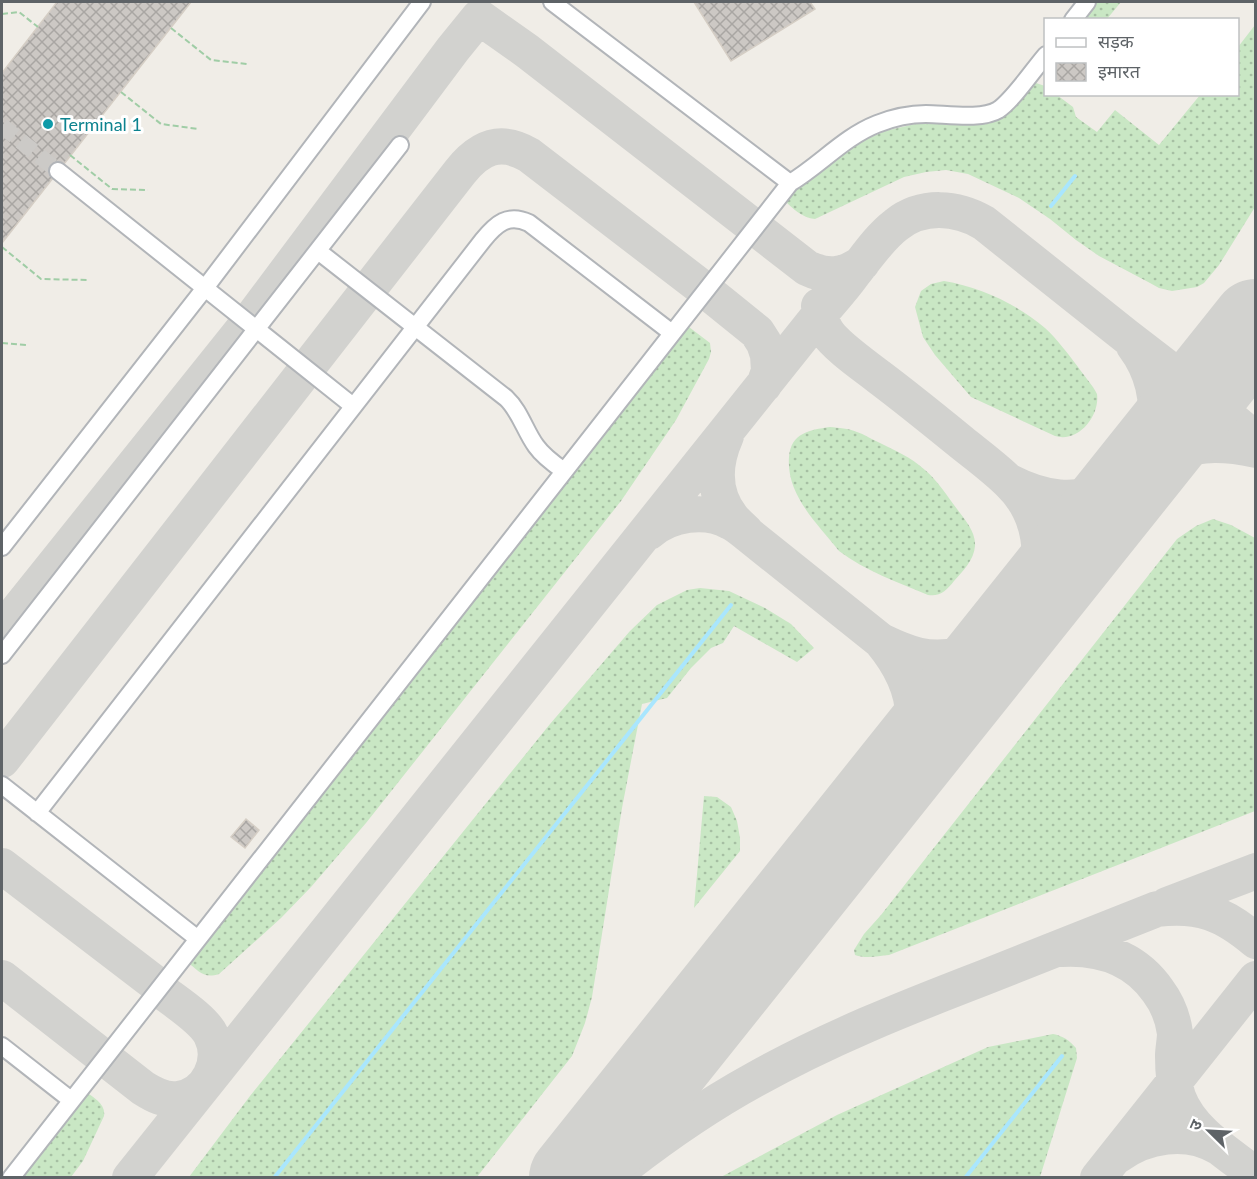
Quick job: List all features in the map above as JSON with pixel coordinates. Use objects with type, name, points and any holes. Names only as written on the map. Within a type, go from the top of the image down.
[{"type":"lane","points":[[2,547],[205,288],[422,2]]},
{"type":"lane","points":[[552,2],[790,183]]},
{"type":"lane","points":[[1075,18],[1087,2]]},
{"type":"lane","points":[[11,1178],[790,183],[840,145],[866,129],[881,123],[924,114],[992,113],[1009,100],[1044,57]]},
{"type":"lane","points":[[2,654],[400,145]]},
{"type":"lane","points":[[58,171],[353,406]]},
{"type":"lane","points":[[37,813],[492,229],[506,220],[516,219],[529,223],[672,333]]},
{"type":"lane","points":[[318,251],[511,403],[536,447],[564,471]]},
{"type":"lane","points":[[2,785],[198,939]]},
{"type":"lane","points":[[2,1046],[72,1100]]},
{"type":"path","points":[[2,14],[19,12],[38,27]]},
{"type":"path","points":[[171,28],[211,60],[247,64]]},
{"type":"path","points":[[121,92],[161,124],[199,129]]},
{"type":"path","points":[[70,156],[112,189],[148,190]]},
{"type":"path","points":[[2,247],[41,279],[88,280]]},
{"type":"path","points":[[2,343],[27,345]]},
{"type":"green space","points":[[1096,2],[1121,2],[1108,18],[1086,18]]},
{"type":"green space","points":[[1255,25],[1255,207],[1219,265],[1204,283],[1197,287],[1172,291],[1159,288],[1099,256],[1019,198],[968,174],[946,170],[904,177],[815,219],[802,215],[783,199],[820,173],[848,149],[885,131],[915,124],[978,124],[994,121],[1007,114],[1033,82],[1044,86],[1044,96],[1058,96],[1073,107],[1076,117],[1097,132],[1115,110],[1159,145],[1199,96],[1239,96],[1239,46]]},
{"type":"green space","points":[[944,281],[984,292],[1010,304],[1034,319],[1059,342],[1097,394],[1095,411],[1086,426],[1072,435],[1055,436],[971,397],[935,355],[923,337],[915,307],[921,291],[931,284]]},
{"type":"green space","points":[[685,324],[710,343],[709,359],[676,420],[621,501],[366,823],[311,887],[281,918],[219,974],[205,975],[198,971],[186,961]]},
{"type":"green space","points":[[830,427],[860,433],[914,461],[934,479],[966,522],[975,541],[973,556],[943,592],[928,595],[882,576],[849,558],[839,551],[805,508],[792,484],[789,471],[790,449],[802,434]]},
{"type":"green space","points":[[1213,519],[1231,525],[1255,538],[1255,811],[889,955],[868,957],[855,955],[854,950],[864,934],[1177,539],[1196,526]]},
{"type":"green space","points":[[700,588],[729,591],[765,608],[791,624],[814,648],[797,662],[734,626],[723,643],[711,648],[691,668],[667,698],[642,704],[622,808],[592,997],[585,1023],[572,1056],[477,1177],[189,1177],[250,1096],[550,724],[630,631],[657,605],[687,590]]},
{"type":"green space","points":[[704,796],[717,797],[731,807],[737,821],[740,851],[694,908]]},
{"type":"green space","points":[[1053,1034],[1063,1037],[1076,1048],[1077,1058],[1040,1177],[721,1177],[837,1115],[988,1047]]},
{"type":"green space","points":[[85,1091],[101,1105],[104,1116],[83,1161],[71,1177],[17,1178]]},
{"type":"building","name":"Terminal 1","points":[[57,2],[191,2],[2,243],[2,73]]},
{"type":"building","points":[[694,2],[810,2],[815,9],[731,61]]},
{"type":"building","points":[[246,819],[259,830],[245,848],[231,837]]},
{"type":"waterway","points":[[1051,206],[1075,176]]},
{"type":"waterway","points":[[274,1178],[731,605]]},
{"type":"waterway","points":[[965,1178],[1062,1056]]},
{"type":"taxiway","points":[[2,630],[248,323],[479,17],[527,51],[807,268],[835,274],[848,271],[862,263]]},
{"type":"taxiway","points":[[2,760],[460,172],[475,157],[491,148],[509,147],[529,155],[757,332],[768,355],[769,371],[764,385]]},
{"type":"taxiway","points":[[130,1178],[873,248],[890,230],[906,218],[940,210],[963,214],[984,223],[1200,393],[1256,440]]},
{"type":"taxiway","points":[[819,306],[825,329],[831,338],[1010,483],[1029,508],[1038,537],[1039,567],[1031,597],[1019,617],[992,641],[971,652],[938,658],[919,656],[881,641]]},
{"type":"taxiway","points":[[1134,346],[1150,375],[1156,408],[1153,435],[1140,469]]},
{"type":"taxiway","points":[[726,436],[717,467],[718,488],[726,508],[746,532]]},
{"type":"taxiway","points":[[1010,482],[1047,496],[1072,498],[1110,488],[1146,466],[1185,449],[1215,445],[1256,450]]},
{"type":"taxiway","points":[[649,532],[667,521],[688,515],[710,515],[730,522],[881,641],[904,677],[912,703],[913,717],[912,731],[906,750],[889,783]]},
{"type":"taxiway","points":[[2,866],[160,987],[163,992],[202,1023],[215,1045],[216,1055],[211,1075],[198,1091],[189,1096],[173,1099],[155,1095],[2,978]]},
{"type":"taxiway","points":[[1167,905],[1256,871]]},
{"type":"taxiway","points":[[610,1178],[716,1102],[810,1051],[896,1013],[1157,909],[1186,908],[1210,913],[1233,923],[1256,941]]},
{"type":"taxiway","points":[[1062,949],[1090,950],[1116,957],[1139,970],[1149,980],[1164,1001],[1173,1022],[1175,1082],[1178,1097],[1184,1109],[1211,1141],[1256,1175]]},
{"type":"taxiway","points":[[1098,1178],[1256,979]]},
{"type":"taxiway","points":[[1117,1156],[1140,1143],[1166,1136],[1193,1137],[1218,1147]]},
{"type":"runway","points":[[574,1178],[1256,324]]},
{"type":"tunnel","points":[[2,126],[58,171]]},
{"type":"place","name":"Terminal 1","points":[[48,124]]}]
